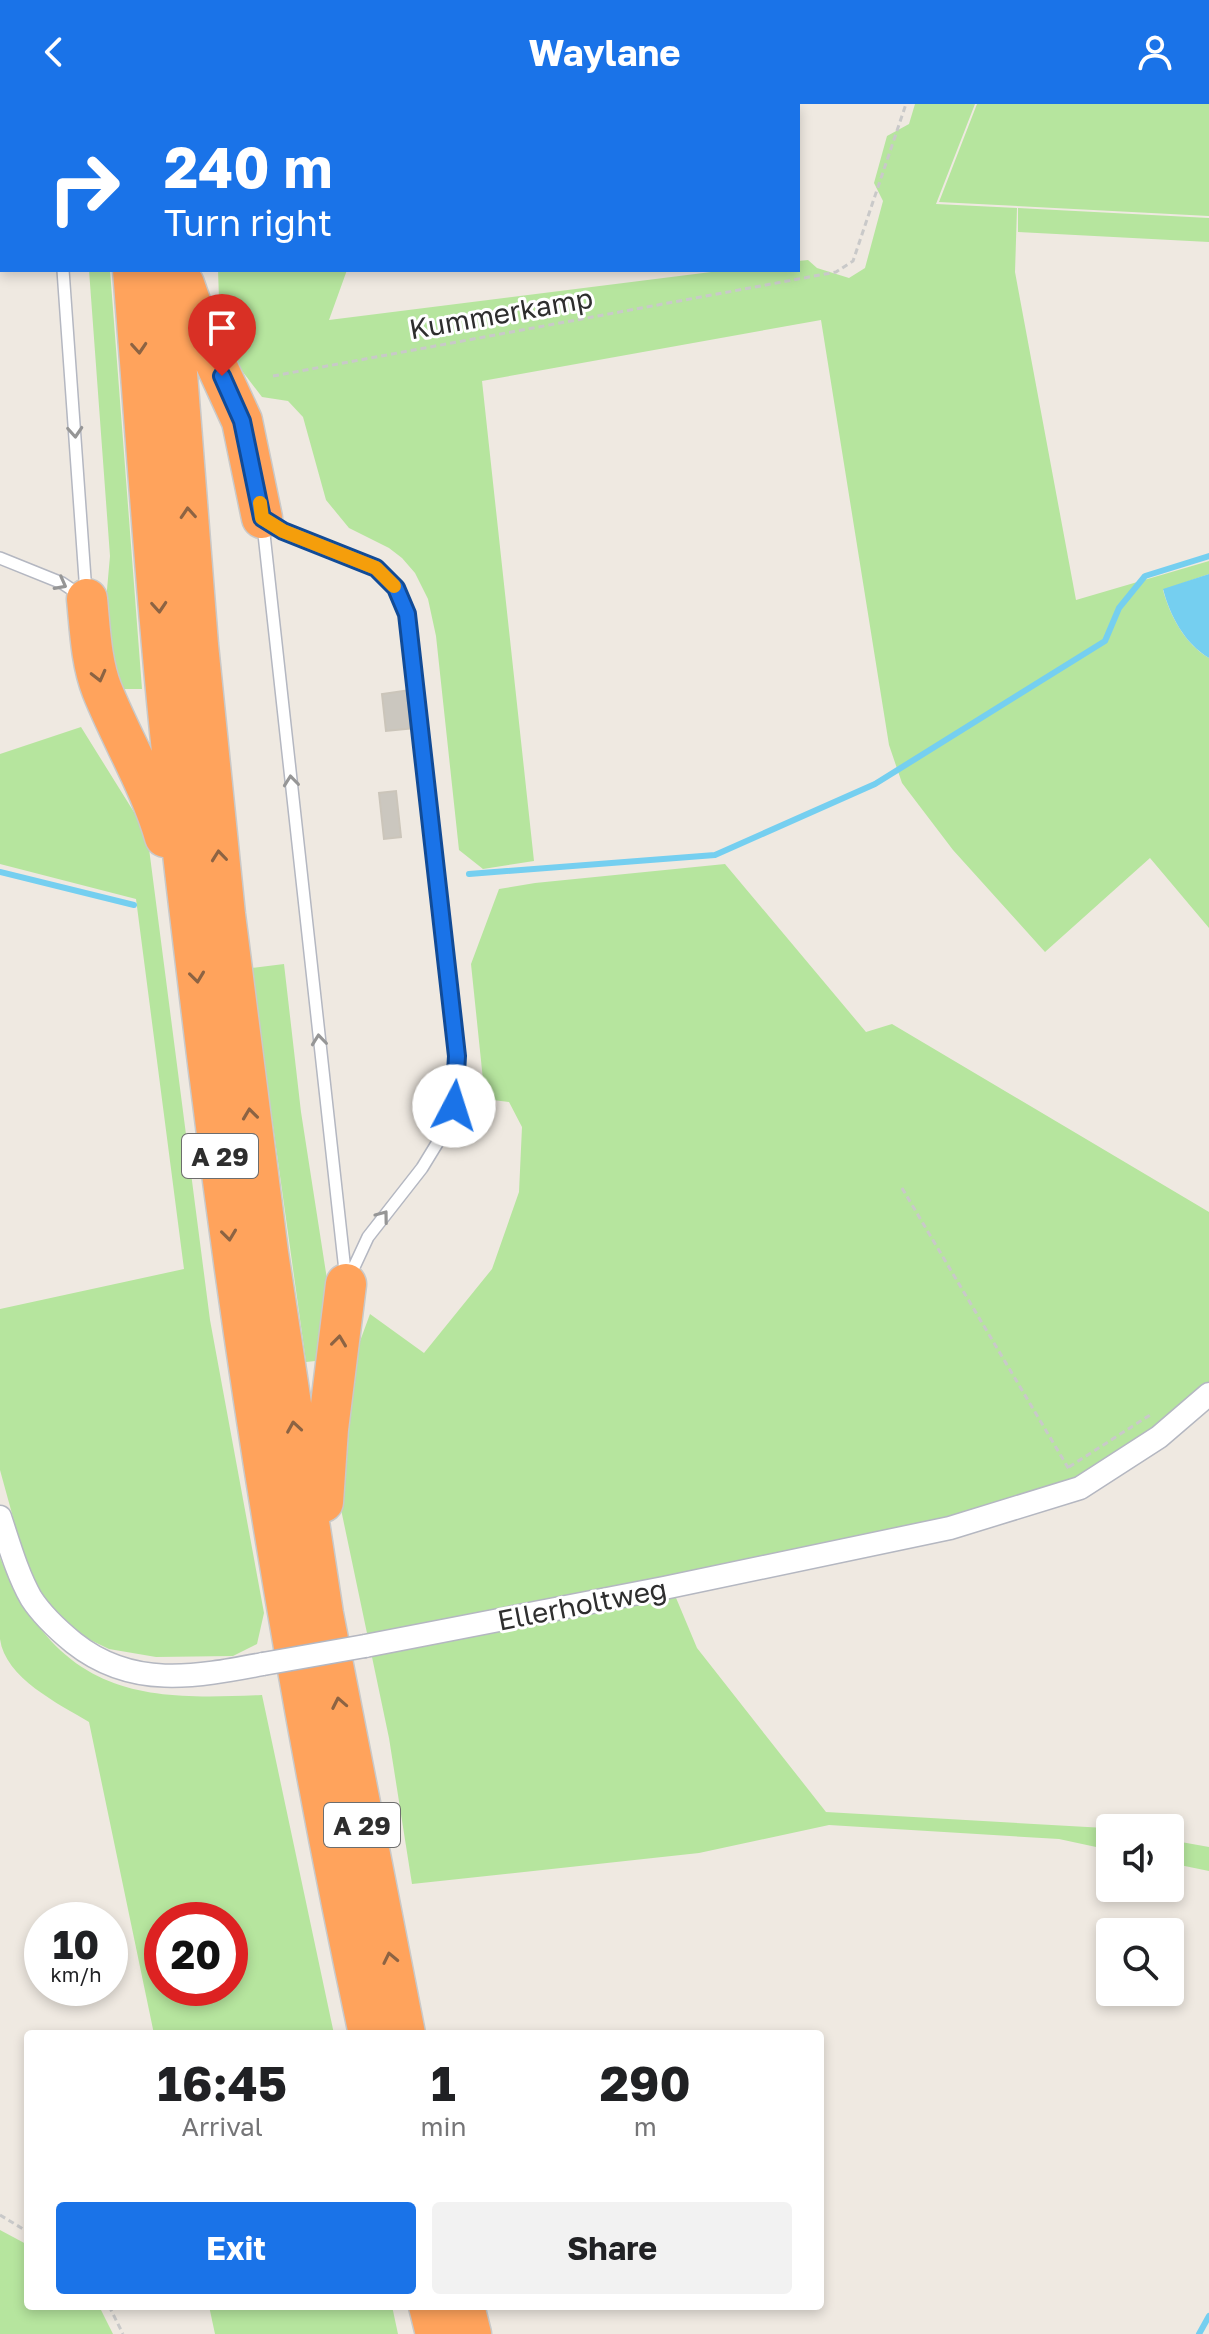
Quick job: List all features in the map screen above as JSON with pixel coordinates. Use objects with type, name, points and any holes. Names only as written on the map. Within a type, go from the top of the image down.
[{"type":"highway","name":"A 29","points":[[133,272],[162,648],[190,917],[232,1261],[288,1621],[329,1846],[368,2030]]},
{"type":"highway","name":"A 29","points":[[169,272],[198,645],[225,915],[271,1269],[323,1614],[404,2030]]},
{"type":"highway","points":[[182,272],[199,327],[242,421],[262,518]]},
{"type":"highway","points":[[87,599],[92,648],[102,688],[154,799],[190,917]]},
{"type":"highway","points":[[323,1614],[324,1471],[346,1284]]},
{"type":"highway","points":[[430,2310],[436,2334]]},
{"type":"highway","points":[[465,2310],[471,2334]]},
{"type":"street","name":"Ellerholtweg","points":[[0,1517],[32,1598],[57,1630],[87,1653],[122,1670],[165,1677],[210,1674],[664,1588],[921,1534],[1080,1488],[1159,1437],[1209,1394]]},
{"type":"lane","points":[[63,272],[87,599]]},
{"type":"lane","points":[[262,518],[346,1284]]},
{"type":"lane","points":[[262,518],[283,531],[376,568],[396,588],[407,614],[454,1024],[457,1080],[454,1106],[444,1132],[422,1168],[368,1237],[346,1284]]},
{"type":"lane","points":[[0,558],[62,583],[87,599]]},
{"type":"path","name":"Kummerkamp","points":[[273,376],[836,272],[853,261],[906,104]]},
{"type":"path","points":[[902,1188],[1080,1488]]},
{"type":"path","points":[[0,2215],[24,2230]]},
{"type":"path","points":[[111,2310],[123,2334]]},
{"type":"green space","points":[[915,104],[975,104],[936,204],[1017,208],[1015,272],[1076,600],[1209,561],[1209,574],[1163,590],[1180,628],[1193,645],[1209,658],[1209,928],[1150,858],[1045,952],[953,850],[902,783],[889,745],[821,320],[482,381],[534,861],[483,869],[459,850],[436,636],[428,599],[415,573],[402,558],[349,528],[326,500],[303,417],[288,401],[262,397],[233,359],[220,327],[218,272],[346,272],[329,320],[711,272],[800,272],[800,261],[808,260],[817,268],[849,278],[865,268],[883,201],[874,183],[887,136],[909,124]]},
{"type":"green space","points":[[977,104],[1209,104],[1209,216],[939,202]]},
{"type":"green space","points":[[1018,208],[1209,218],[1209,242],[1018,232]]},
{"type":"green space","points":[[89,272],[110,272],[142,689],[112,689],[105,612],[110,556]]},
{"type":"green space","points":[[81,727],[147,833],[210,1320],[264,1613],[257,1644],[233,1656],[156,1657],[109,1649],[82,1636],[52,1611],[37,1589],[25,1561],[0,1470],[0,1309],[184,1269],[136,899],[0,864],[0,754]]},
{"type":"green space","points":[[725,864],[866,1032],[892,1024],[1209,1212],[1209,1405],[1082,1492],[674,1593],[697,1648],[826,1812],[1096,1827],[1096,1847],[1059,1839],[829,1825],[699,1853],[412,1884],[389,1738],[338,1495],[352,1363],[370,1314],[424,1353],[492,1269],[519,1192],[522,1127],[509,1102],[485,1099],[471,964],[499,889]]},
{"type":"green space","points":[[284,964],[301,1112],[331,1305],[325,1360],[306,1362],[251,968]]},
{"type":"green space","points":[[0,1557],[28,1611],[51,1641],[76,1663],[102,1678],[161,1694],[262,1695],[333,2030],[153,2030],[148,2006],[248,2006],[248,1902],[144,1902],[144,1986],[89,1722],[22,1678],[4,1653],[0,1639]]},
{"type":"green space","points":[[1184,1843],[1209,1847],[1209,1871],[1184,1866]]},
{"type":"green space","points":[[0,2230],[24,2243],[24,2310],[101,2310],[113,2334],[0,2334]]},
{"type":"green space","points":[[210,2310],[393,2310],[398,2334],[215,2334]]},
{"type":"water","points":[[1209,574],[1209,658],[1193,645],[1180,628],[1163,589]]},
{"type":"building","points":[[411,690],[415,728],[386,731],[382,694]]},
{"type":"building","points":[[396,791],[401,837],[384,839],[379,793]]},
{"type":"waterway","points":[[469,874],[715,855],[875,784],[1105,641],[1119,608],[1145,576],[1209,556]]},
{"type":"waterway","points":[[0,872],[134,905]]},
{"type":"waterway","points":[[1199,2334],[1209,2316]]},
{"type":"slow traffic","points":[[260,503],[262,518],[283,531],[376,568],[394,586]]},
{"type":"route","points":[[222,376],[242,421],[262,518],[283,531],[376,568],[396,588],[407,614],[457,1056],[454,1106]]}]
